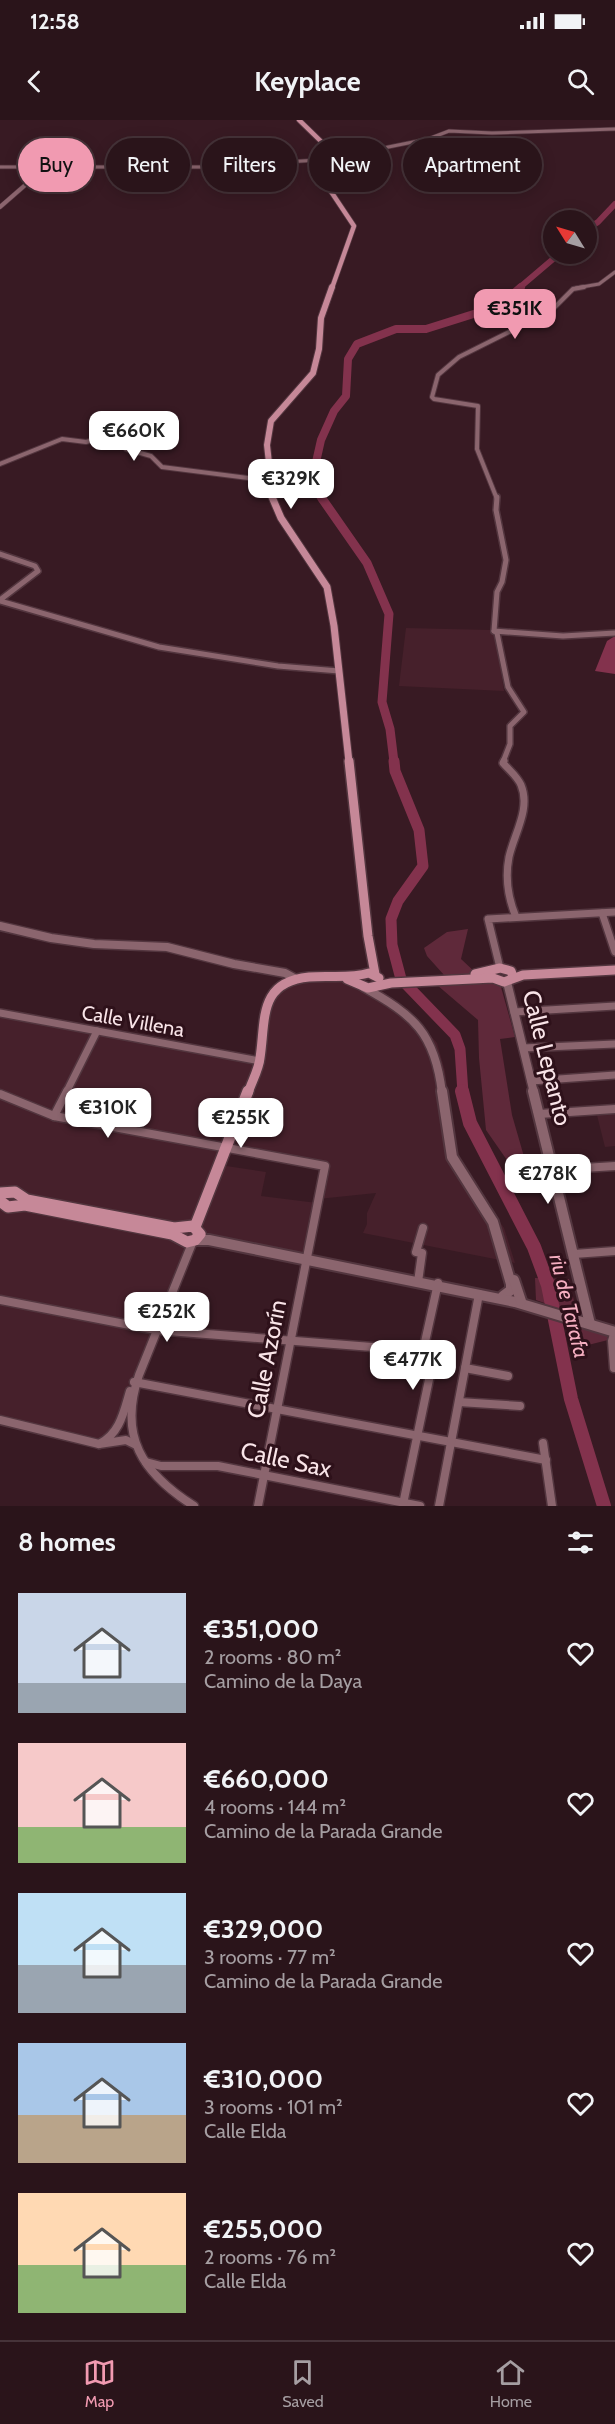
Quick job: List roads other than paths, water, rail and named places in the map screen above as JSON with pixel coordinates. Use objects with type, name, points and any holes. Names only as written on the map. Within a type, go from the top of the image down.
[{"type":"main road","points":[[299,120],[318,138]]},
{"type":"main road","points":[[331,192],[354,226],[321,318],[319,349],[313,373],[271,421],[267,445],[272,496],[281,518],[327,587],[339,670],[368,936],[377,981]]},
{"type":"main road","points":[[360,980],[367,968],[368,936]]},
{"type":"main road","points":[[2,1197],[8,1207],[18,1201],[25,1205],[190,1235],[260,1061],[266,1005],[272,994],[282,985],[296,979],[330,975],[377,981],[495,973],[510,977],[615,968]]},
{"type":"main road","points":[[360,980],[377,981]]},
{"type":"street","points":[[391,147],[428,140],[449,131],[492,133],[615,129]]},
{"type":"street","points":[[94,168],[181,170],[309,161]]},
{"type":"street","points":[[0,167],[18,167]]},
{"type":"street","points":[[0,207],[18,191]]},
{"type":"street","points":[[516,917],[510,904],[508,859],[519,826],[523,802],[521,785],[503,763],[510,746],[508,728],[511,722],[524,712],[508,687],[497,633],[494,631],[497,592],[507,560],[496,510],[497,496],[477,449],[478,406],[432,397],[435,384],[443,369],[459,357],[550,311],[573,289],[599,284],[615,272]]},
{"type":"street","points":[[0,464],[62,439],[86,442],[124,432],[128,434],[126,448],[150,455],[159,460],[162,467],[272,481]]},
{"type":"street","points":[[0,554],[34,566],[38,571],[0,600]]},
{"type":"street","points":[[0,600],[159,647],[279,666],[339,670]]},
{"type":"street","points":[[494,631],[563,636],[615,633]]},
{"type":"street","points":[[495,973],[488,919],[615,912]]},
{"type":"street","points":[[602,913],[615,952]]},
{"type":"street","points":[[0,926],[51,938],[104,944],[167,947],[234,964],[285,972],[296,979]]},
{"type":"street","name":"Calle Lepanto","points":[[510,977],[514,1012],[590,1322]]},
{"type":"street","points":[[360,980],[403,1014],[431,1043],[438,1068],[448,1144],[457,1168],[497,1232],[511,1284],[511,1290],[503,1296]]},
{"type":"street","points":[[377,981],[381,994],[420,1024],[435,1043],[439,1053],[451,1143],[456,1157],[501,1232],[521,1301]]},
{"type":"street","points":[[514,1012],[615,1006]]},
{"type":"street","name":"Calle Villena","points":[[0,1013],[260,1061]]},
{"type":"street","points":[[54,1116],[97,1031]]},
{"type":"street","points":[[523,1048],[615,1044]]},
{"type":"street","points":[[531,1081],[615,1076]]},
{"type":"street","points":[[0,1094],[54,1116],[226,1149]]},
{"type":"street","points":[[539,1114],[615,1109]]},
{"type":"street","name":"Calle Azorín","points":[[226,1149],[324,1166],[258,1506]]},
{"type":"street","points":[[553,1170],[615,1166]]},
{"type":"street","points":[[418,1281],[422,1253],[416,1252],[423,1228]]},
{"type":"street","points":[[99,1444],[105,1442],[115,1431],[156,1330],[190,1235],[521,1301]]},
{"type":"street","points":[[574,1254],[615,1251]]},
{"type":"street","points":[[403,1504],[431,1370],[423,1351],[438,1285]]},
{"type":"street","points":[[479,1293],[503,1296],[615,1330],[612,1341],[614,1368]]},
{"type":"street","points":[[439,1506],[479,1293]]},
{"type":"street","points":[[0,1300],[156,1330],[423,1351]]},
{"type":"street","points":[[465,1368],[508,1376]]},
{"type":"street","points":[[136,1382],[278,1407],[546,1460]]},
{"type":"street","points":[[136,1382],[130,1411],[134,1443],[146,1464],[174,1493],[194,1506]]},
{"type":"street","points":[[459,1402],[520,1406]]},
{"type":"street","points":[[0,1420],[99,1444],[126,1440],[134,1443]]},
{"type":"street","points":[[543,1443],[552,1506]]},
{"type":"street","name":"Calle Sax","points":[[146,1464],[218,1466],[420,1506]]},
{"type":"waterway","name":"riu de Tarafa","points":[[597,223],[615,204]]},
{"type":"waterway","name":"riu de Tarafa","points":[[519,288],[547,264]]},
{"type":"waterway","name":"riu de Tarafa","points":[[322,498],[314,471],[321,440],[334,411],[346,396],[348,359],[357,344],[396,329],[426,329],[499,306],[521,287]]},
{"type":"waterway","name":"riu de Tarafa","points":[[322,498],[367,563],[389,614],[382,702],[390,729],[394,762]]},
{"type":"waterway","name":"riu de Tarafa","points":[[394,761],[395,771],[419,830],[423,866],[398,901],[391,919],[392,945],[401,979],[455,1035],[460,1049],[463,1093]]},
{"type":"waterway","name":"riu de Tarafa","points":[[462,1091],[470,1123],[534,1247],[548,1285],[571,1399],[604,1506]]}]
